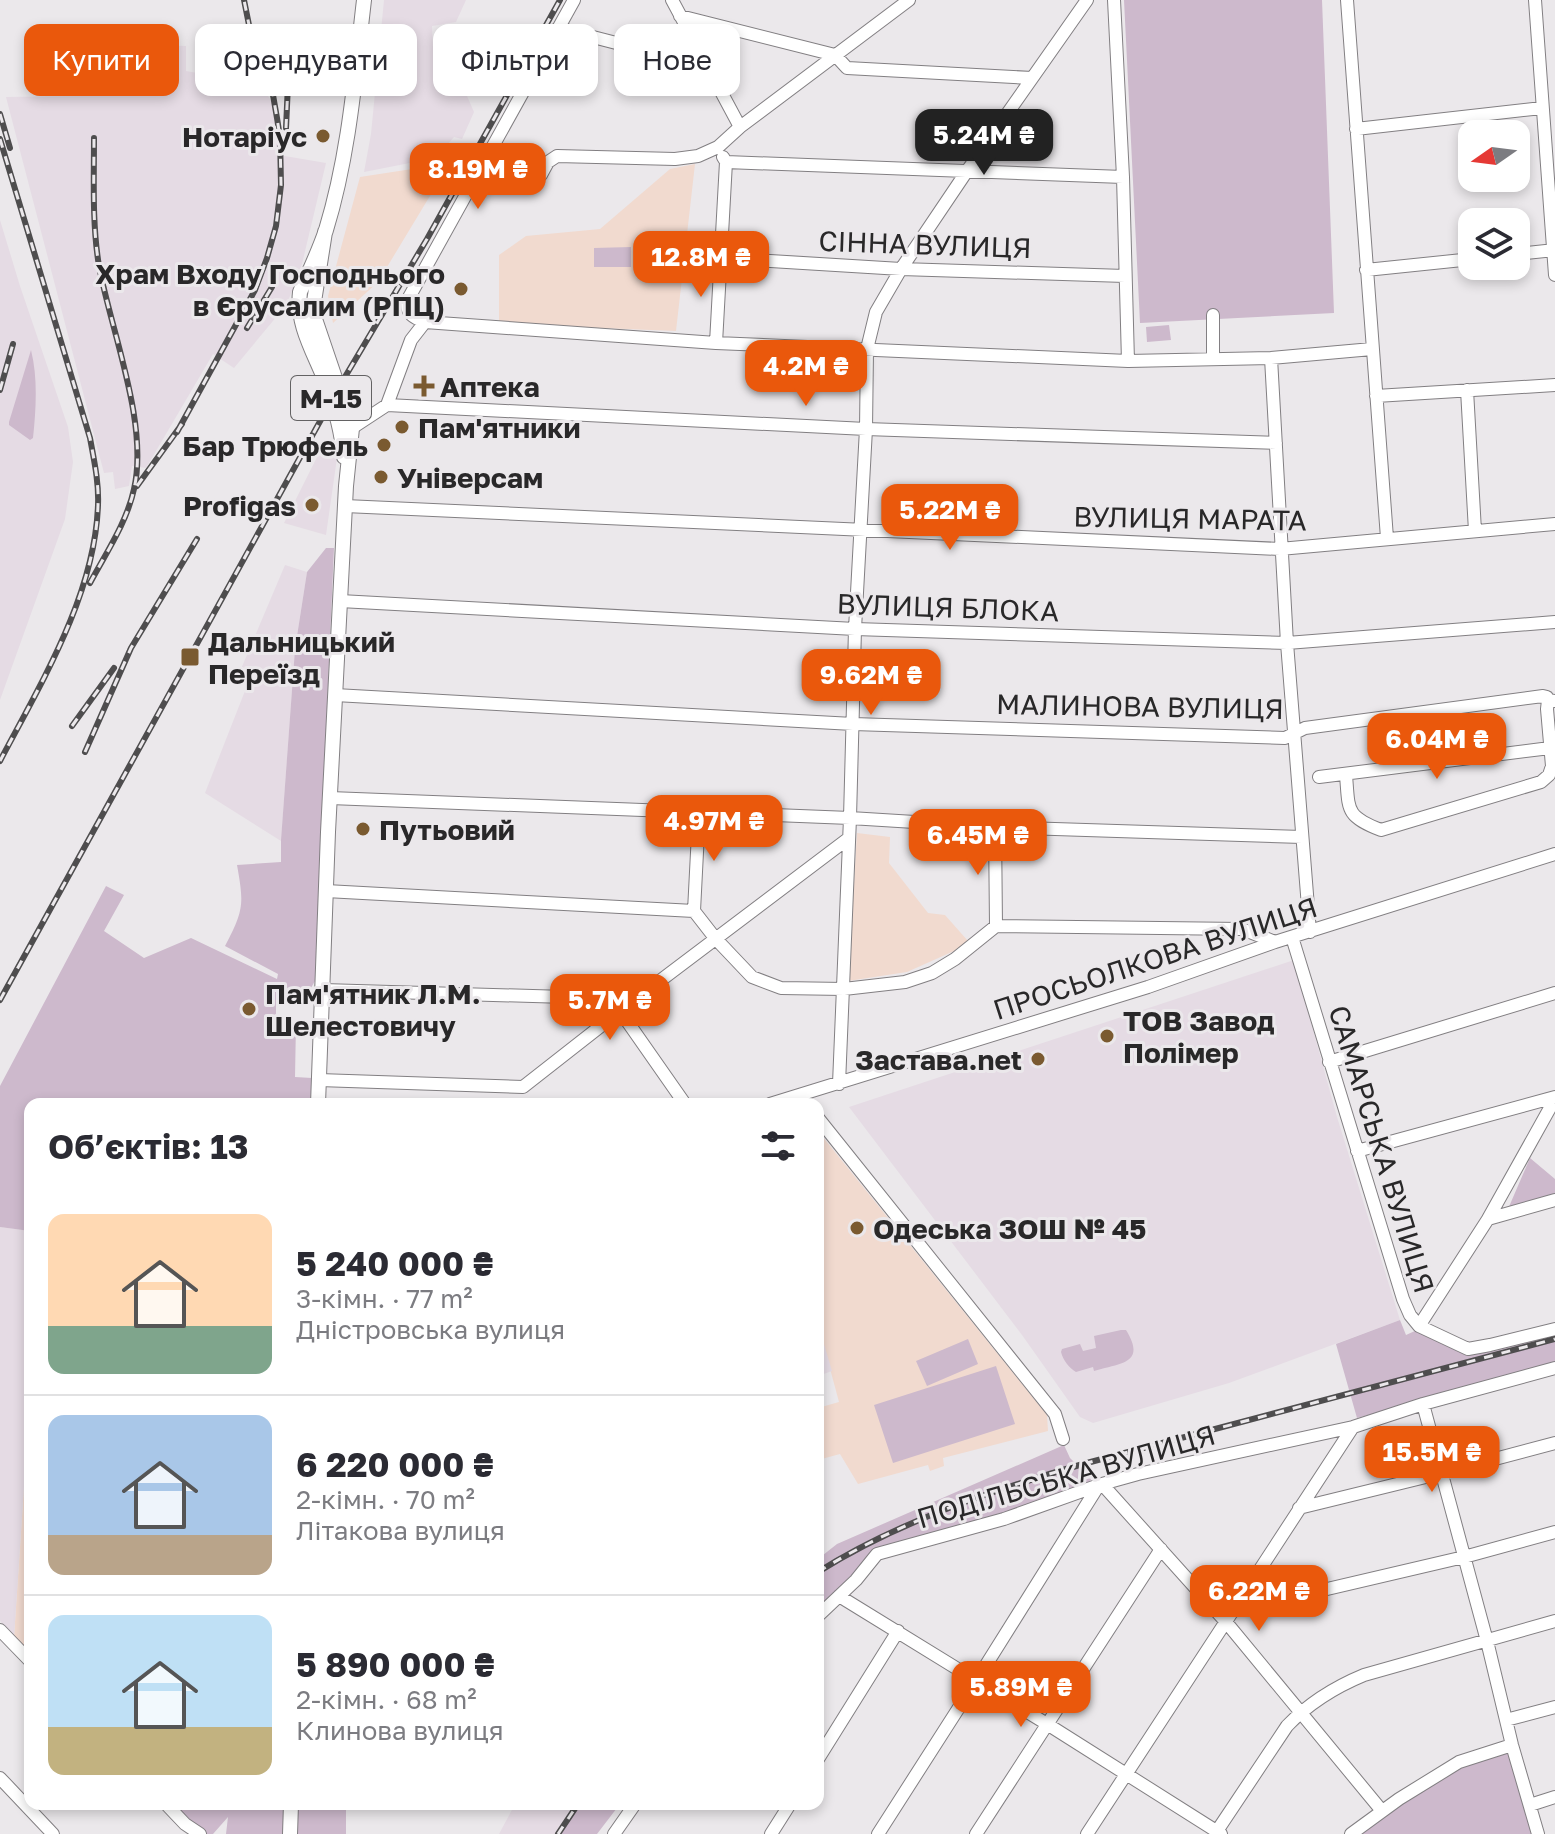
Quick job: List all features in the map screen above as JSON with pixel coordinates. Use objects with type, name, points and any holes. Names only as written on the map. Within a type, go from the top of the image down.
[{"type":"main road","name":"М-15","points":[[318,1098],[335,695],[352,428],[313,308],[325,232],[351,116],[364,0]]},
{"type":"main road","name":"М-15","points":[[325,232],[300,292],[300,313],[338,423],[346,486]]},
{"type":"main road","points":[[290,1834],[291,1810]]},
{"type":"street","points":[[560,24],[574,0]]},
{"type":"street","points":[[672,0],[684,24]]},
{"type":"street","points":[[541,175],[548,162],[557,156],[675,159],[698,156],[718,147],[740,127],[909,0]]},
{"type":"street","points":[[839,1084],[867,349],[876,312],[901,269],[1087,0]]},
{"type":"street","points":[[1114,0],[1128,361]]},
{"type":"street","points":[[1347,0],[1387,538]]},
{"type":"street","points":[[1535,0],[1547,108],[1555,275]]},
{"type":"street","points":[[680,16],[835,55],[847,68],[1032,78]]},
{"type":"street","points":[[520,96],[407,301],[412,316],[425,322],[716,343],[1128,361],[1271,358],[1372,349]]},
{"type":"street","points":[[724,96],[740,127]]},
{"type":"street","points":[[1356,129],[1547,108]]},
{"type":"street","points":[[716,343],[726,162],[718,147]]},
{"type":"street","points":[[726,162],[1123,177]]},
{"type":"street","points":[[1530,253],[1554,250]]},
{"type":"street","name":"СІННА ВУЛИЦЯ","points":[[722,258],[901,269],[1125,276]]},
{"type":"street","points":[[1366,270],[1458,260]]},
{"type":"street","points":[[1213,315],[1213,359]]},
{"type":"street","points":[[387,405],[411,340],[425,322]]},
{"type":"street","points":[[1271,358],[1280,549],[1310,932]]},
{"type":"street","points":[[1376,396],[1555,385]]},
{"type":"street","points":[[1467,390],[1475,531]]},
{"type":"street","points":[[352,428],[387,405],[866,429],[1276,443]]},
{"type":"street","name":"ВУЛИЦЯ МАРАТА","points":[[345,506],[1280,549],[1555,524]]},
{"type":"street","name":"ВУЛИЦЯ БЛОКА","points":[[340,601],[855,629],[1287,643],[1555,622]]},
{"type":"street","name":"МАЛИНОВА ВУЛИЦЯ","points":[[335,695],[853,724],[1285,738],[1305,728],[1543,696],[1552,700]]},
{"type":"street","points":[[1346,775],[1352,814],[1357,820],[1381,830],[1541,782],[1551,771],[1547,709],[1552,700]]},
{"type":"street","points":[[1319,777],[1550,748]]},
{"type":"street","points":[[330,798],[1302,837]]},
{"type":"street","points":[[699,813],[694,911],[752,977],[781,988],[844,989],[905,982],[932,973],[955,959],[996,926],[1242,929],[1275,942]]},
{"type":"street","points":[[995,827],[996,926]]},
{"type":"street","points":[[319,1080],[523,1087],[849,838]]},
{"type":"street","name":"ПРОСЬОЛКОВА ВУЛИЦЯ","points":[[806,1098],[839,1084],[1555,854]]},
{"type":"street","points":[[326,891],[694,911]]},
{"type":"street","name":"САМАРСЬКА ВУЛИЦЯ","points":[[1292,937],[1410,1315],[1419,1326],[1468,1349],[1555,1329]]},
{"type":"street","points":[[323,990],[599,998],[620,1011],[681,1098]]},
{"type":"street","points":[[1329,1062],[1555,993]]},
{"type":"street","points":[[1357,1151],[1555,1098]]},
{"type":"street","points":[[1419,1326],[1488,1219],[1555,1098]]},
{"type":"street","points":[[824,1125],[1055,1414],[1063,1439]]},
{"type":"street","points":[[1488,1219],[1555,1200]]},
{"type":"street","name":"ПОДІЛЬСЬКА ВУЛИЦЯ","points":[[824,1610],[856,1580],[877,1554],[1004,1519],[1138,1474],[1353,1427],[1423,1404],[1555,1368]]},
{"type":"street","points":[[1423,1404],[1538,1834]]},
{"type":"street","points":[[1087,1834],[1353,1427]]},
{"type":"street","points":[[1299,1508],[1555,1443]]},
{"type":"street","points":[[878,1834],[1100,1486],[1230,1616],[1301,1712],[1382,1811]]},
{"type":"street","points":[[1230,1616],[1555,1532]]},
{"type":"street","points":[[976,1834],[1161,1549]]},
{"type":"street","points":[[839,1596],[1218,1833],[1287,1726],[1301,1712],[1344,1684],[1364,1675],[1555,1621]]},
{"type":"street","points":[[0,1630],[24,1655]]},
{"type":"street","points":[[824,1749],[898,1631]]},
{"type":"street","points":[[1506,1720],[1555,1707]]},
{"type":"street","points":[[1351,1834],[1399,1799],[1459,1762],[1512,1745]]},
{"type":"street","points":[[0,1778],[24,1803]]},
{"type":"street","points":[[1530,1805],[1555,1797]]},
{"type":"street","points":[[30,1810],[53,1834]]},
{"type":"street","points":[[172,1810],[200,1834]]},
{"type":"street","points":[[614,1834],[631,1810]]},
{"type":"street","points":[[775,1833],[787,1810]]},
{"type":"street","points":[[173,1834],[185,1824]]},
{"type":"shaded area","points":[[384,0],[466,0],[456,22],[432,26],[433,96],[467,96],[474,112],[462,139],[454,137],[448,144],[437,144],[420,161],[364,172],[375,96],[417,96],[417,24],[382,24]]},
{"type":"shaded area","points":[[1124,0],[1322,0],[1334,313],[1140,323]]},
{"type":"shaded area","points":[[179,46],[186,46],[186,71],[195,73],[195,96],[268,96],[272,102],[279,155],[326,163],[302,264],[287,304],[234,368],[213,354],[146,468],[132,466],[129,486],[115,489],[113,472],[104,473],[6,97],[179,96]]},
{"type":"shaded area","points":[[695,164],[676,331],[499,324],[499,255],[526,236],[600,229],[670,169]]},
{"type":"shaded area","points":[[438,165],[445,171],[378,282],[333,323],[328,296],[360,177]]},
{"type":"shaded area","points":[[0,220],[68,427],[73,462],[65,519],[0,700]]},
{"type":"shaded area","points":[[631,247],[631,267],[594,267],[594,248]]},
{"type":"shaded area","points":[[1169,325],[1171,340],[1147,342],[1146,327]]},
{"type":"shaded area","points":[[31,350],[36,394],[33,438],[30,440],[9,422]]},
{"type":"shaded area","name":"Profigas","points":[[324,443],[339,444],[326,535],[284,523]]},
{"type":"shaded area","points":[[326,548],[334,548],[315,981],[302,1003],[276,1003],[276,1022],[296,1023],[295,1077],[312,1078],[310,1098],[24,1098],[24,1230],[0,1227],[0,1086],[106,886],[124,895],[104,931],[144,958],[191,938],[277,979],[278,974],[225,946],[241,907],[237,865],[281,862],[295,649],[307,572]]},
{"type":"shaded area","points":[[285,565],[307,572],[295,649],[281,841],[205,793],[252,673],[241,669]]},
{"type":"shaded area","points":[[857,833],[890,837],[889,863],[928,913],[945,915],[968,941],[954,951],[907,972],[848,981]]},
{"type":"shaded area","points":[[1294,960],[1337,1117],[1400,1320],[1229,1383],[1093,1423],[1080,1417],[1022,1335],[849,1107]]},
{"type":"shaded area","name":"Одеська ЗОШ № 45","points":[[824,1138],[1047,1415],[1048,1431],[943,1458],[944,1466],[930,1471],[928,1465],[858,1484],[840,1454],[824,1458],[824,1406],[839,1402],[824,1346]]},
{"type":"shaded area","points":[[1530,1158],[1555,1179],[1555,1194],[1508,1209]]},
{"type":"shaded area","points":[[0,1227],[24,1230],[24,1486],[14,1637],[0,1621]]},
{"type":"shaded area","points":[[1400,1320],[1406,1335],[1417,1330],[1457,1349],[1555,1332],[1555,1365],[1357,1418],[1336,1344]]},
{"type":"shaded area","points":[[1126,1330],[1132,1341],[1134,1350],[1128,1360],[1094,1371],[1093,1367],[1076,1372],[1063,1358],[1062,1349],[1080,1344],[1083,1351],[1096,1348],[1094,1336]]},
{"type":"shaded area","points":[[968,1339],[978,1364],[927,1386],[916,1361]]},
{"type":"shaded area","points":[[824,1344],[832,1371],[824,1374]]},
{"type":"shaded area","points":[[996,1366],[1015,1424],[893,1463],[874,1405]]},
{"type":"shaded area","points":[[1064,1445],[1070,1458],[1091,1479],[1089,1487],[875,1554],[824,1609],[824,1554],[837,1544]]},
{"type":"shaded area","points":[[24,1486],[24,1646],[14,1637]]},
{"type":"shaded area","points":[[1510,1748],[1533,1834],[1353,1834],[1460,1764]]},
{"type":"shaded area","points":[[176,1810],[285,1810],[285,1834],[226,1834],[228,1817],[213,1834],[197,1834]]},
{"type":"shaded area","points":[[297,1810],[346,1810],[346,1834],[297,1834]]},
{"type":"shaded area","points":[[512,1810],[576,1810],[562,1834],[499,1834]]},
{"type":"shaded area","points":[[574,1810],[615,1810],[597,1834],[558,1834]]},
{"type":"railway","points":[[177,432],[255,290],[276,226],[281,185],[280,137],[273,95],[250,30],[244,0]]},
{"type":"railway","points":[[0,1000],[339,387],[427,239],[560,0]]},
{"type":"railway","points":[[286,128],[287,96]]},
{"type":"railway","points":[[0,114],[10,148]]},
{"type":"railway","points":[[90,583],[126,513],[134,489],[137,463],[133,407],[99,266],[94,202],[94,138]]},
{"type":"railway","points":[[0,139],[90,438],[98,496],[95,539],[76,605],[48,669],[0,761]]},
{"type":"railway","points":[[247,328],[272,287]]},
{"type":"railway","points":[[0,390],[13,344]]},
{"type":"railway","points":[[137,486],[182,424]]},
{"type":"railway","points":[[85,752],[131,648],[197,539]]},
{"type":"railway","points":[[72,726],[114,668]]},
{"type":"railway","points":[[824,1569],[881,1537],[946,1509],[1014,1485],[1555,1339]]},
{"type":"railway","points":[[558,1834],[574,1810]]},
{"type":"place","name":"Нотаріус","points":[[323,136]]},
{"type":"place","name":"Храм Входу Господнього в Єрусалим (РПЦ)","points":[[461,289]]},
{"type":"place","name":"Аптека","points":[[424,386]]},
{"type":"place","name":"Пам'ятники","points":[[402,427]]},
{"type":"place","name":"Бар Трюфель","points":[[384,445]]},
{"type":"place","name":"Універсам","points":[[381,477]]},
{"type":"place","name":"Profigas","points":[[312,505]]},
{"type":"place","name":"Дальницький Переїзд","points":[[190,657]]},
{"type":"place","name":"Путьовий","points":[[363,829]]},
{"type":"place","name":"Пам'ятник Л.М. Шелестовичу","points":[[249,1009]]},
{"type":"place","name":"ТОВ Завод Полімер","points":[[1107,1036]]},
{"type":"place","name":"Застава.net","points":[[1038,1059]]},
{"type":"place","name":"Одеська ЗОШ № 45","points":[[857,1228]]}]
